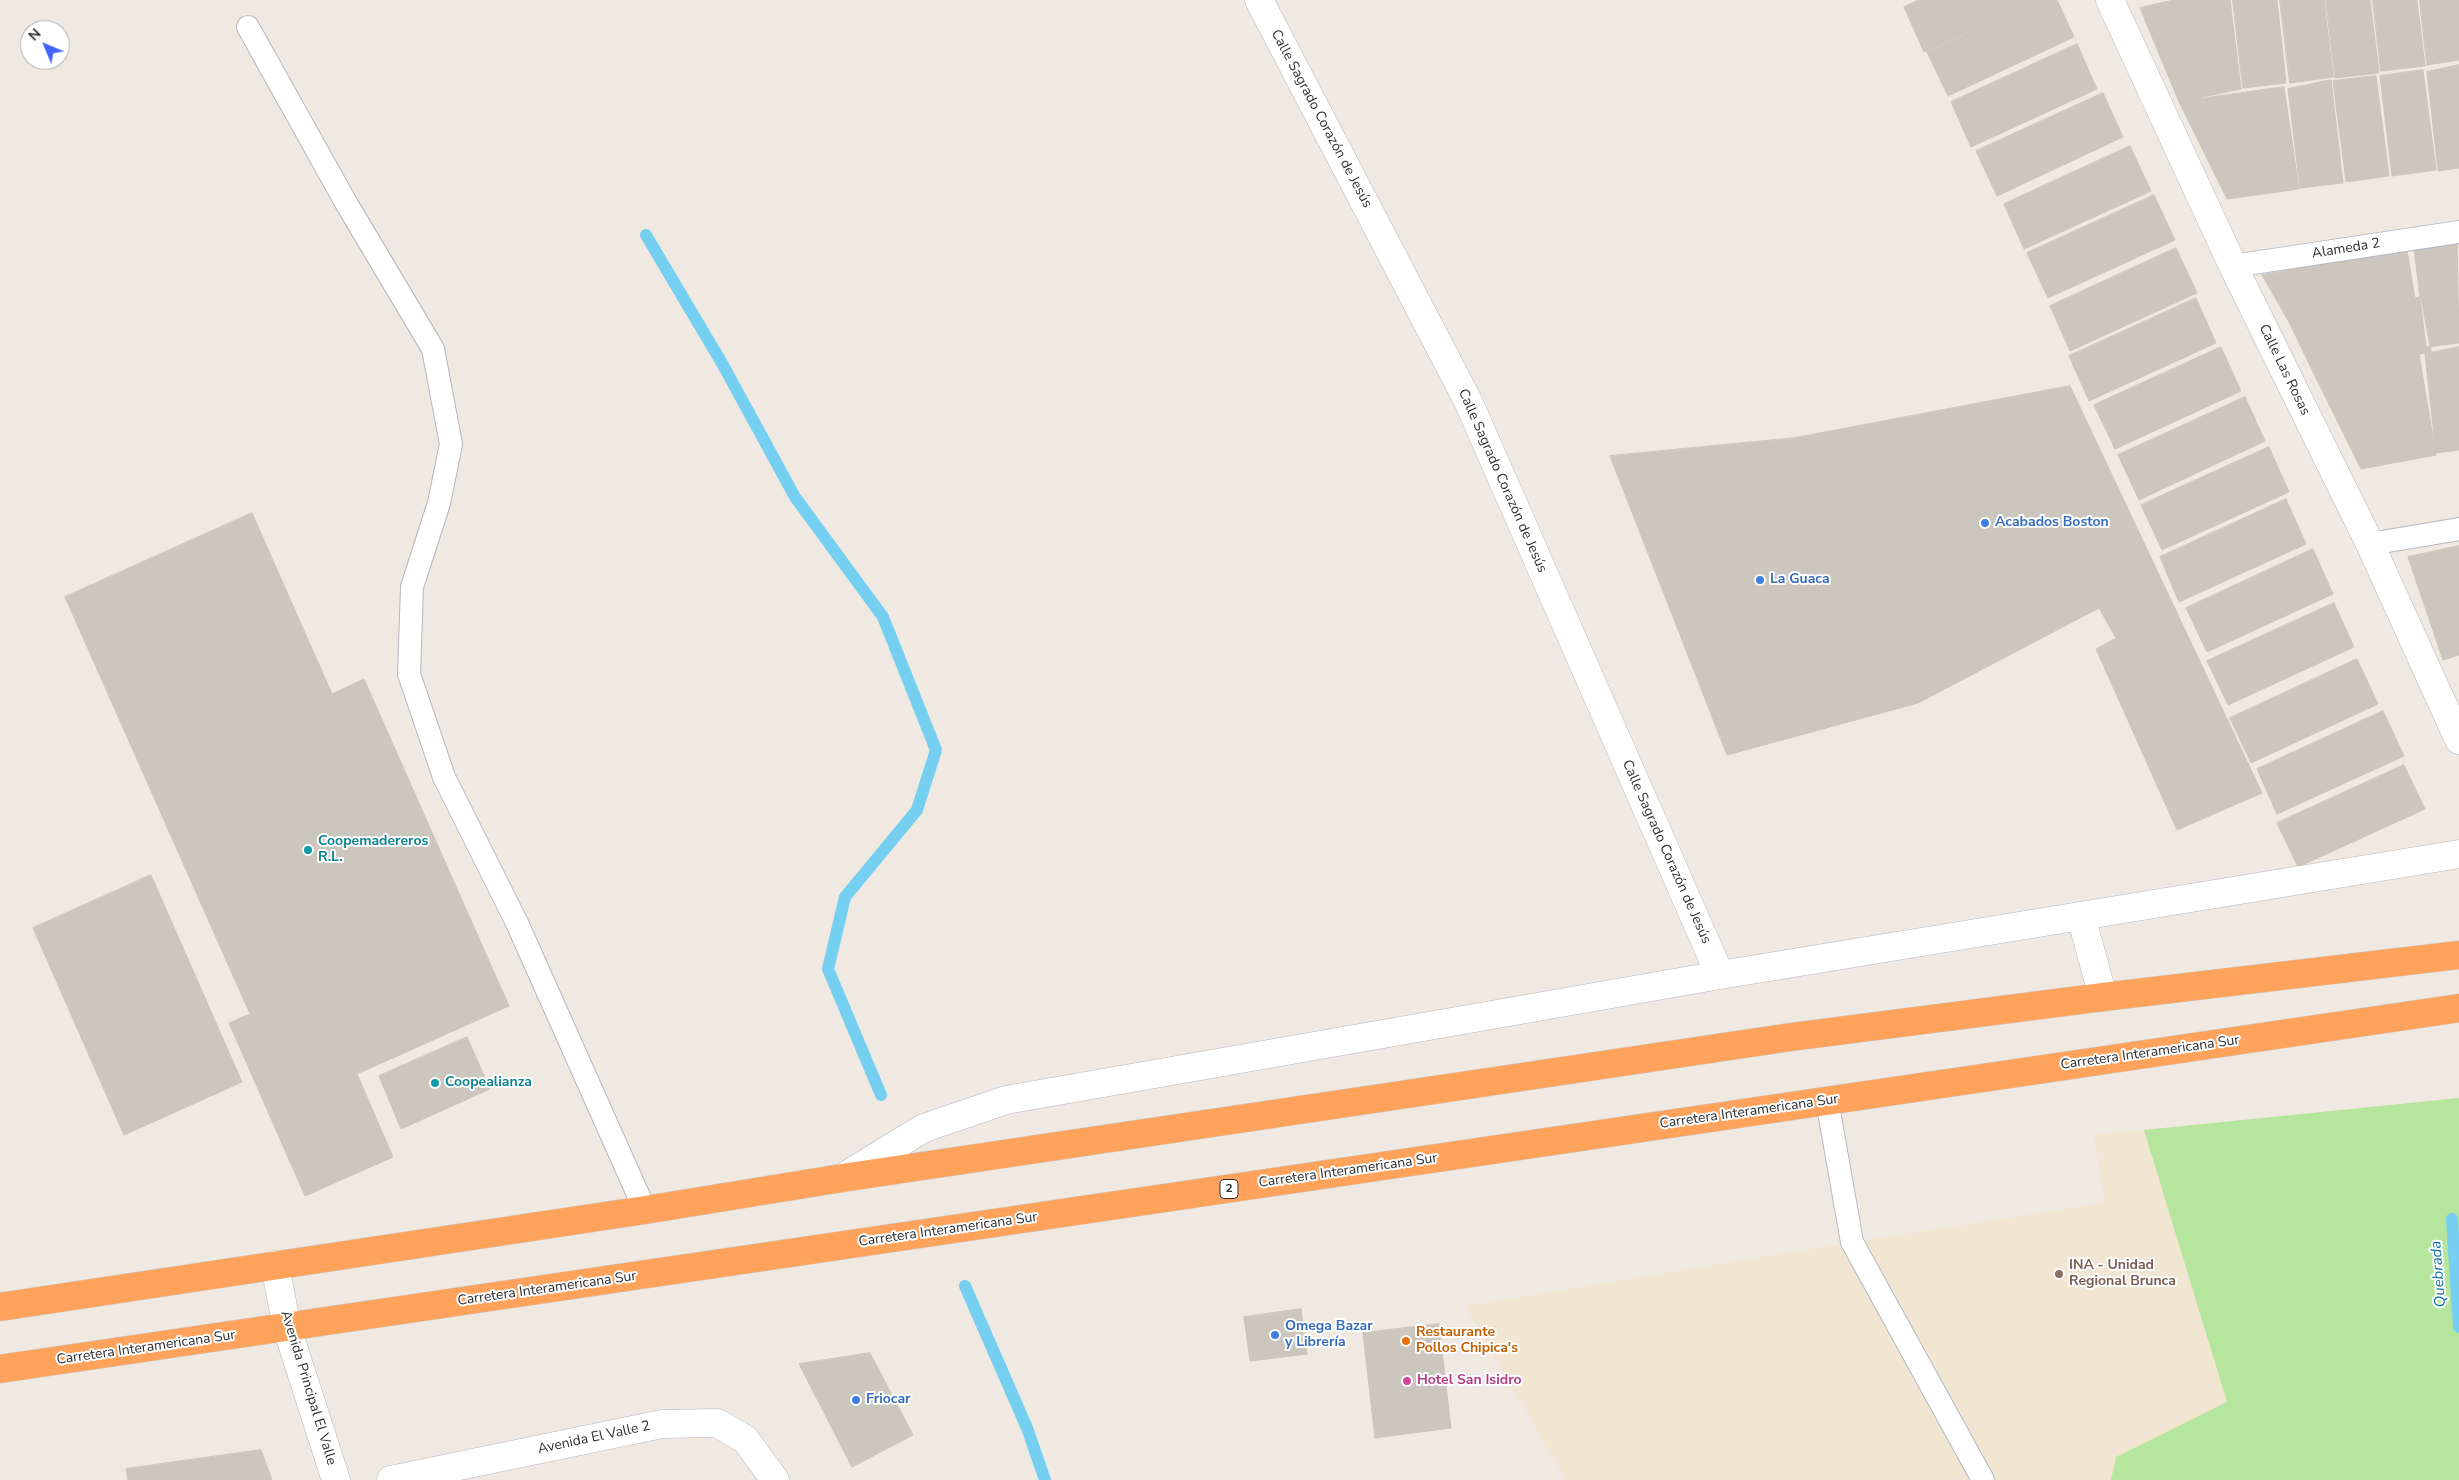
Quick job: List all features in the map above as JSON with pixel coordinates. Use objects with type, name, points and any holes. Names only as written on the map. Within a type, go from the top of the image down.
[{"type":"highway","points":[[0,1307],[645,1210],[842,1178],[1791,1037],[2102,997],[2459,955]]},
{"type":"highway","name":"Carretera Interamericana Sur","points":[[0,1369],[2459,1008]]},
{"type":"street","name":"Calle Sagrado Corazón de Jesús","points":[[1259,0],[1468,401],[1720,975]]},
{"type":"street","name":"Calle Las Rosas","points":[[2110,0],[2233,266],[2370,544],[2459,740]]},
{"type":"street","points":[[842,1178],[924,1128],[1006,1100],[1720,975],[2459,854]]},
{"type":"street","points":[[2081,916],[2102,997]]},
{"type":"street","name":"Avenida Principal El Valle","points":[[275,1265],[287,1328],[336,1480]]},
{"type":"street","name":"Avenida El Valle 2","points":[[391,1480],[662,1424],[717,1423],[745,1439],[775,1480]]},
{"type":"lane","points":[[248,27],[345,201],[433,349],[451,444],[439,503],[412,587],[409,674],[444,778],[517,923],[645,1210]]},
{"type":"lane","name":"Alameda 2","points":[[2233,266],[2459,232]]},
{"type":"lane","points":[[2370,544],[2459,530]]},
{"type":"lane","points":[[1827,1100],[1852,1242],[1983,1480]]},
{"type":"shaded area","name":"INA - Unidad Regional Brunca","points":[[2459,1098],[2459,1480],[1565,1480],[1465,1306],[1852,1242],[2104,1203],[2094,1135]]},
{"type":"green space","points":[[2459,1098],[2459,1480],[2111,1480],[2116,1457],[2227,1402],[2144,1130]]},
{"type":"building","points":[[1919,0],[2037,0],[1924,52],[1904,7]]},
{"type":"building","points":[[2039,0],[2057,0],[2074,37],[1948,96],[1927,52]]},
{"type":"building","points":[[2174,0],[2230,0],[2241,89],[2179,102],[2140,8]]},
{"type":"building","points":[[2233,0],[2277,0],[2286,83],[2243,88]]},
{"type":"building","points":[[2280,0],[2324,0],[2333,77],[2290,83]]},
{"type":"building","points":[[2326,0],[2370,0],[2379,73],[2335,78]]},
{"type":"building","points":[[2373,0],[2417,0],[2425,66],[2381,71]]},
{"type":"building","points":[[2420,0],[2459,0],[2459,60],[2427,65]]},
{"type":"building","points":[[2077,44],[2097,89],[1971,147],[1951,102]]},
{"type":"building","points":[[2459,65],[2459,168],[2438,171],[2427,72]]},
{"type":"building","points":[[2423,70],[2436,170],[2392,176],[2380,76]]},
{"type":"building","points":[[2376,76],[2389,176],[2346,182],[2333,81]]},
{"type":"building","points":[[2331,80],[2343,183],[2300,188],[2288,89]]},
{"type":"building","points":[[2284,87],[2299,189],[2227,199],[2179,102]]},
{"type":"building","points":[[2103,93],[2123,137],[1997,196],[1976,151]]},
{"type":"building","points":[[2130,146],[2151,191],[2024,249],[2004,204]]},
{"type":"building","points":[[2154,195],[2175,240],[2048,298],[2027,253]]},
{"type":"building","points":[[2457,239],[2459,343],[2426,347],[2414,248]]},
{"type":"building","points":[[2176,248],[2197,293],[2070,351],[2050,306]]},
{"type":"building","points":[[2407,250],[2415,299],[2289,322],[2262,275]]},
{"type":"building","points":[[2421,297],[2431,352],[2314,374],[2289,322]]},
{"type":"building","points":[[2196,298],[2216,343],[2089,401],[2069,356]]},
{"type":"building","points":[[2221,347],[2241,391],[2115,449],[2094,405]]},
{"type":"building","points":[[2459,347],[2459,450],[2436,453],[2425,354]]},
{"type":"building","points":[[2419,354],[2436,455],[2361,469],[2314,374]]},
{"type":"building","name":"Acabados Boston","points":[[2070,386],[2262,793],[2177,830],[2096,649],[2116,638],[2099,608],[1918,703],[1795,438]]},
{"type":"building","points":[[2245,397],[2265,441],[2139,500],[2118,455]]},
{"type":"building","name":"La Guaca","points":[[1795,438],[1918,703],[1727,755],[1610,456]]},
{"type":"building","points":[[2269,447],[2289,492],[2162,550],[2141,505]]},
{"type":"building","points":[[2286,499],[2306,544],[2179,602],[2160,557]]},
{"type":"building","name":"Coopemadereros R.L.","points":[[252,513],[332,694],[364,679],[509,1006],[357,1074],[393,1157],[305,1196],[229,1023],[250,1014],[65,597]]},
{"type":"building","points":[[2459,546],[2459,655],[2443,660],[2408,557]]},
{"type":"building","points":[[2313,549],[2333,594],[2207,652],[2186,608]]},
{"type":"building","points":[[2334,603],[2354,647],[2228,705],[2207,661]]},
{"type":"building","points":[[2357,659],[2378,704],[2251,763],[2230,718]]},
{"type":"building","points":[[2383,711],[2404,756],[2277,814],[2257,769]]},
{"type":"building","points":[[2404,765],[2425,809],[2298,867],[2277,823]]},
{"type":"building","points":[[151,875],[242,1082],[124,1135],[33,928]]},
{"type":"building","name":"Coopealianza","points":[[467,1037],[490,1089],[401,1129],[379,1076]]},
{"type":"building","name":"Omega Bazar y Librería","points":[[1301,1309],[1307,1354],[1250,1361],[1244,1317]]},
{"type":"building","name":"Hotel San Isidro","points":[[1439,1324],[1451,1428],[1375,1438],[1363,1333]]},
{"type":"building","name":"Friocar","points":[[870,1353],[913,1435],[852,1467],[799,1364]]},
{"type":"building","points":[[261,1450],[272,1480],[185,1480],[182,1461]]},
{"type":"building","points":[[182,1461],[185,1480],[128,1480],[126,1469]]},
{"type":"waterway","points":[[646,235],[723,365],[795,497],[883,617],[936,750],[917,810],[845,897],[828,969],[881,1095]]},
{"type":"waterway","name":"Quebrada","points":[[2452,1219],[2459,1327]]},
{"type":"waterway","points":[[965,1286],[1027,1428],[1045,1480]]},
{"type":"place","name":"Acabados Boston","points":[[1985,523]]},
{"type":"place","name":"La Guaca","points":[[1760,580]]},
{"type":"place","name":"Coopemadereros R.L.","points":[[308,850]]},
{"type":"place","name":"Coopealianza","points":[[435,1083]]},
{"type":"place","name":"INA - Unidad Regional Brunca","points":[[2059,1274]]},
{"type":"place","name":"Omega Bazar y Librería","points":[[1275,1335]]},
{"type":"place","name":"Restaurante Pollos Chipica's","points":[[1406,1341]]},
{"type":"place","name":"Hotel San Isidro","points":[[1407,1381]]},
{"type":"place","name":"Friocar","points":[[856,1400]]}]
